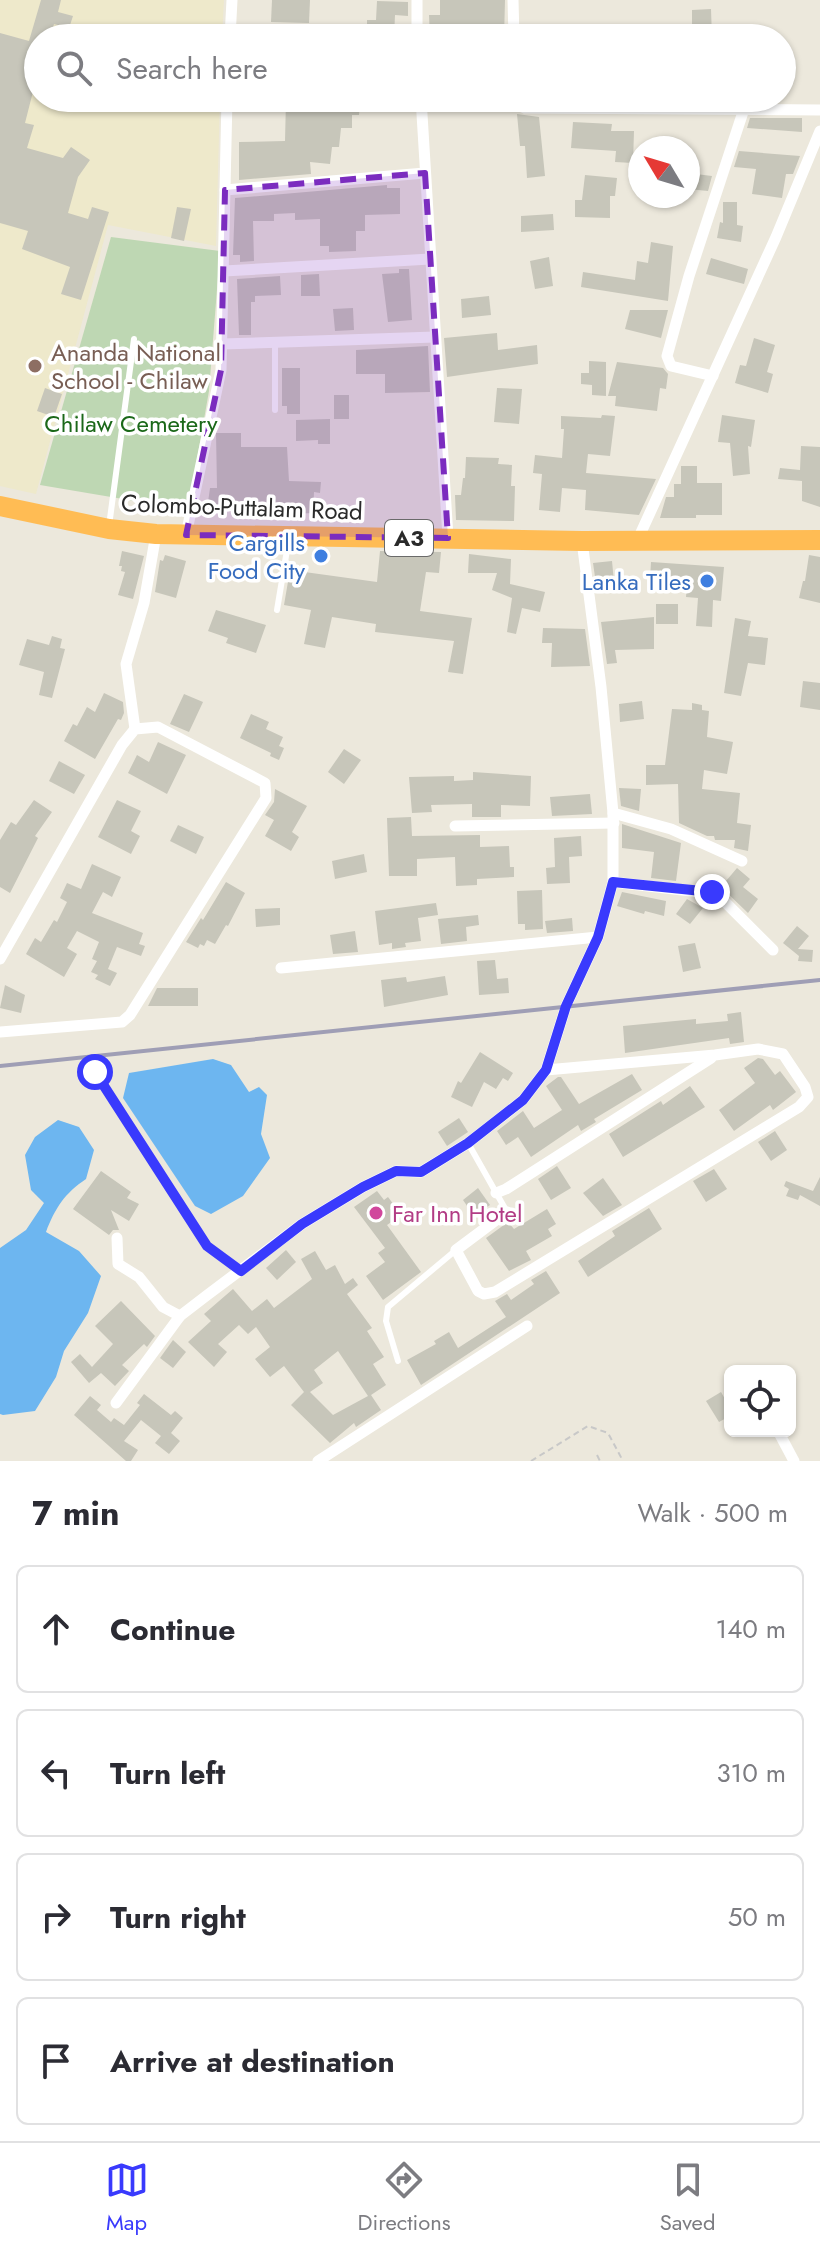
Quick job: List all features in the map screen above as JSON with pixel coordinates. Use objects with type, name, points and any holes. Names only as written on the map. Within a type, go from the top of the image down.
[{"type":"highway","name":"Colombo-Puttalam Road","points":[[0,506],[109,529],[156,534],[582,541],[819,537]]},
{"type":"street","points":[[231,24],[232,0]]},
{"type":"street","points":[[417,0],[417,24]]},
{"type":"street","points":[[513,0],[514,24]]},
{"type":"street","points":[[796,110],[820,110]]},
{"type":"street","points":[[186,535],[221,370],[227,112]]},
{"type":"street","points":[[422,112],[448,538]]},
{"type":"street","points":[[713,376],[671,366],[667,356],[689,276],[743,112]]},
{"type":"street","points":[[638,539],[820,131]]},
{"type":"street","points":[[225,190],[425,173]]},
{"type":"street","points":[[224,271],[430,259]]},
{"type":"street","points":[[222,344],[435,337]]},
{"type":"street","points":[[0,959],[114,759],[135,729],[126,664],[144,603],[156,534]]},
{"type":"street","points":[[116,1403],[180,1316],[302,1224],[363,1187],[396,1171],[421,1172],[468,1143],[523,1100],[546,1070],[566,1006],[598,937],[613,882],[614,818],[582,541]]},
{"type":"street","points":[[0,1032],[122,1022],[130,1015],[266,798],[265,783],[158,727],[135,729]]},
{"type":"street","points":[[455,826],[614,818],[671,829],[742,861]]},
{"type":"street","points":[[613,882],[717,894],[773,950]]},
{"type":"street","points":[[281,968],[598,937]]},
{"type":"street","points":[[507,1212],[456,1250],[478,1291],[484,1294],[495,1292],[799,1107],[808,1097],[805,1087],[783,1054],[758,1049],[546,1070]]},
{"type":"street","points":[[496,1193],[715,1055]]},
{"type":"street","points":[[117,1238],[118,1264],[139,1277],[163,1307],[180,1316]]},
{"type":"street","points":[[318,1461],[527,1326]]},
{"type":"street","points":[[781,1437],[794,1461]]},
{"type":"lane","points":[[109,529],[134,339]]},
{"type":"lane","points":[[275,342],[275,410]]},
{"type":"lane","points":[[277,610],[289,537]]},
{"type":"lane","points":[[95,1072],[207,1246],[241,1271]]},
{"type":"lane","points":[[468,1143],[507,1212]]},
{"type":"lane","points":[[398,1361],[386,1321],[388,1307],[456,1250]]},
{"type":"path","points":[[531,1461],[588,1426],[608,1433],[623,1461]]},
{"type":"path","points":[[597,1455],[600,1461]]},
{"type":"highlighted area","points":[[425,173],[448,538],[186,535],[221,370],[225,190]]},
{"type":"shaded area","name":"Ananda National School - Chilaw","points":[[0,0],[224,0],[223,24],[24,24],[24,112],[220,112],[216,246],[108,225],[36,494],[0,486]]},
{"type":"green space","name":"Chilaw Cemetery","points":[[111,237],[220,251],[209,391],[188,510],[40,485]]},
{"type":"water","points":[[213,1059],[231,1065],[249,1092],[259,1087],[267,1095],[261,1134],[270,1158],[243,1196],[211,1214],[195,1206],[123,1098],[129,1073]]},
{"type":"water","points":[[58,1120],[79,1127],[94,1150],[86,1179],[62,1202],[46,1232],[79,1251],[101,1276],[88,1313],[64,1351],[56,1377],[35,1411],[3,1415],[0,1414],[0,1248],[26,1230],[44,1203],[31,1190],[25,1155],[35,1137]]},
{"type":"building","points":[[41,0],[61,0],[58,12],[73,16],[70,24],[34,24]]},
{"type":"building","points":[[272,0],[310,0],[309,23],[271,22]]},
{"type":"building","points":[[440,0],[505,0],[504,24],[429,24],[429,15],[440,15]]},
{"type":"building","points":[[377,1],[408,2],[408,16],[395,15],[395,24],[367,24],[367,20],[376,20]]},
{"type":"building","points":[[711,9],[712,24],[692,24],[692,10]]},
{"type":"building","points":[[0,33],[24,40],[24,112],[28,112],[25,123],[34,125],[27,148],[63,158],[71,147],[90,160],[78,177],[68,213],[88,219],[92,207],[109,212],[81,300],[61,294],[70,267],[22,249],[28,231],[0,223]]},
{"type":"building","points":[[286,112],[359,112],[359,115],[352,115],[352,128],[341,128],[339,147],[332,147],[330,164],[310,162],[311,174],[239,180],[239,142],[285,141]]},
{"type":"building","points":[[517,114],[539,117],[545,176],[527,178],[525,146],[520,146]]},
{"type":"building","points":[[750,118],[802,118],[802,132],[747,128]]},
{"type":"building","points":[[573,122],[612,124],[611,131],[634,131],[634,136],[628,136],[628,163],[615,162],[616,151],[571,148]]},
{"type":"building","points":[[739,151],[800,156],[793,174],[786,174],[782,198],[752,194],[756,169],[734,167]]},
{"type":"building","points":[[700,174],[712,176],[708,191],[700,190]]},
{"type":"building","points":[[585,175],[617,178],[615,196],[610,196],[610,218],[575,217],[575,200],[582,200]]},
{"type":"building","points":[[387,185],[387,188],[400,188],[400,214],[365,215],[365,231],[356,231],[356,251],[329,252],[329,246],[320,246],[320,219],[295,220],[295,213],[274,214],[274,221],[253,221],[254,261],[240,262],[240,255],[233,255],[235,198]]},
{"type":"building","points":[[723,202],[737,202],[737,225],[743,226],[741,242],[717,238],[720,222],[723,223]]},
{"type":"building","points":[[177,207],[191,209],[184,241],[171,238]]},
{"type":"building","points":[[553,214],[554,230],[521,232],[521,216]]},
{"type":"building","points":[[651,242],[673,246],[668,301],[581,287],[583,272],[635,280],[637,261],[648,263]]},
{"type":"building","points":[[549,257],[553,286],[535,289],[530,261]]},
{"type":"building","points":[[711,258],[748,269],[744,284],[706,274]]},
{"type":"building","points":[[399,269],[409,269],[412,320],[388,322],[382,274],[399,273]]},
{"type":"building","points":[[319,274],[320,296],[301,296],[301,275]]},
{"type":"building","points":[[280,276],[281,295],[255,296],[255,302],[251,302],[251,335],[239,335],[237,279]]},
{"type":"building","points":[[489,296],[491,315],[462,318],[461,299]]},
{"type":"building","points":[[353,308],[354,330],[335,331],[333,309]]},
{"type":"building","points":[[630,310],[668,310],[661,338],[625,329]]},
{"type":"building","points":[[497,333],[498,350],[537,345],[538,364],[447,377],[444,338]]},
{"type":"building","points":[[754,338],[775,345],[767,372],[773,374],[768,393],[735,383],[740,365],[746,366]]},
{"type":"building","points":[[428,346],[430,392],[385,393],[385,374],[356,374],[356,350]]},
{"type":"building","points":[[589,361],[606,362],[606,396],[592,395],[592,385],[581,384],[581,373],[589,373]]},
{"type":"building","points":[[617,362],[663,368],[668,374],[666,389],[660,388],[657,411],[615,406],[616,396],[608,396]]},
{"type":"building","points":[[282,368],[300,368],[300,414],[287,414],[287,406],[282,406]]},
{"type":"building","points":[[45,388],[62,394],[54,417],[37,411]]},
{"type":"building","points":[[497,388],[522,389],[519,424],[494,422]]},
{"type":"building","points":[[334,395],[349,395],[349,419],[334,419]]},
{"type":"building","points":[[602,415],[615,416],[610,456],[588,454],[586,473],[656,479],[639,515],[585,510],[586,490],[562,488],[560,512],[539,510],[542,474],[533,473],[535,455],[562,458],[564,429],[561,429],[561,416],[601,418]]},
{"type":"building","points":[[722,415],[755,420],[751,447],[748,446],[750,474],[733,476],[730,443],[718,442]]},
{"type":"building","points":[[330,419],[330,444],[318,444],[318,440],[296,441],[296,420]]},
{"type":"building","points":[[216,433],[241,433],[241,447],[287,447],[289,481],[321,482],[320,493],[314,492],[313,513],[271,515],[271,503],[221,504],[221,509],[207,509],[210,488],[217,488]]},
{"type":"building","points":[[801,446],[820,447],[820,507],[802,501],[802,481],[778,479],[780,468],[800,470]]},
{"type":"building","points":[[466,457],[499,458],[498,464],[512,465],[514,521],[456,520],[455,495],[461,495]]},
{"type":"building","points":[[681,466],[697,466],[697,483],[722,483],[722,515],[660,518],[666,497],[674,497],[674,484],[681,484]]},
{"type":"building","points":[[122,551],[144,556],[133,599],[118,595],[125,572],[119,566]]},
{"type":"building","points":[[380,551],[441,552],[439,573],[426,572],[420,611],[472,618],[463,674],[448,672],[454,641],[375,632],[376,624],[332,617],[325,648],[304,644],[311,610],[284,605],[290,570],[377,582]]},
{"type":"building","points":[[469,554],[511,559],[510,584],[545,592],[540,612],[522,608],[516,634],[507,632],[512,598],[492,590],[497,573],[468,573]]},
{"type":"building","points":[[165,555],[186,561],[176,598],[155,592],[160,560],[163,561]]},
{"type":"building","points":[[809,555],[820,557],[820,603],[799,598]]},
{"type":"building","points":[[612,561],[614,582],[596,584],[593,563]]},
{"type":"building","points":[[651,562],[724,567],[721,601],[713,600],[712,627],[696,626],[698,598],[686,597],[687,583],[650,579]]},
{"type":"building","points":[[656,604],[678,604],[678,624],[656,624]]},
{"type":"building","points":[[216,610],[266,625],[256,653],[226,643],[228,638],[208,631]]},
{"type":"building","points":[[654,617],[654,649],[615,650],[617,663],[607,664],[601,622]]},
{"type":"building","points":[[735,618],[751,621],[748,636],[768,638],[765,665],[748,663],[741,696],[724,693]]},
{"type":"building","points":[[543,628],[585,629],[590,666],[551,667],[552,643],[542,643]]},
{"type":"building","points":[[52,636],[62,639],[60,648],[65,649],[52,698],[39,695],[44,672],[19,665],[27,639],[49,645]]},
{"type":"building","points":[[803,681],[820,683],[820,710],[800,707]]},
{"type":"building","points":[[104,693],[123,702],[124,713],[95,759],[64,741],[87,707],[95,712]]},
{"type":"building","points":[[184,694],[203,702],[189,732],[170,724]]},
{"type":"building","points":[[642,701],[644,719],[620,722],[619,704]]},
{"type":"building","points":[[692,703],[702,705],[702,710],[709,711],[707,737],[733,742],[727,774],[704,770],[702,789],[740,793],[737,823],[751,825],[748,851],[734,848],[735,840],[715,840],[714,836],[707,836],[679,823],[678,784],[646,785],[646,765],[665,765],[672,709],[692,710]]},
{"type":"building","points":[[251,714],[269,722],[266,729],[283,737],[279,746],[284,748],[279,760],[240,738]]},
{"type":"building","points":[[158,742],[186,755],[167,794],[128,773],[137,755],[149,762]]},
{"type":"building","points":[[344,749],[361,760],[344,784],[328,772]]},
{"type":"building","points":[[59,761],[85,775],[74,794],[49,781]]},
{"type":"building","points":[[473,772],[531,776],[530,806],[501,805],[501,817],[472,817],[472,804],[431,805],[432,812],[412,813],[409,777],[454,776],[454,781],[473,780]]},
{"type":"building","points":[[619,788],[641,789],[639,811],[621,806]]},
{"type":"building","points":[[275,789],[307,806],[292,832],[299,837],[291,851],[265,836],[274,820],[265,815],[274,802]]},
{"type":"building","points":[[590,794],[592,814],[552,816],[550,797]]},
{"type":"building","points":[[34,800],[52,812],[35,836],[38,838],[10,893],[0,887],[0,840],[11,822],[16,825]]},
{"type":"building","points":[[117,800],[141,811],[131,831],[140,836],[131,854],[98,837]]},
{"type":"building","points":[[411,817],[412,836],[480,835],[480,847],[509,846],[514,877],[477,879],[477,885],[456,886],[455,857],[417,859],[417,876],[389,876],[387,818]]},
{"type":"building","points":[[622,824],[681,843],[676,881],[651,878],[654,852],[622,848]]},
{"type":"building","points":[[178,825],[204,837],[196,854],[170,841]]},
{"type":"building","points":[[581,836],[582,856],[569,857],[570,883],[547,884],[546,868],[555,867],[554,838]]},
{"type":"building","points":[[364,854],[367,872],[335,879],[332,861]]},
{"type":"building","points":[[92,864],[121,877],[112,897],[103,892],[92,913],[143,933],[139,944],[145,946],[141,956],[117,947],[108,969],[117,973],[110,986],[95,979],[98,975],[91,972],[97,961],[92,959],[99,942],[77,931],[67,948],[77,954],[64,977],[26,954],[35,938],[41,942],[54,920],[57,922],[67,902],[60,898],[67,883],[81,889]]},
{"type":"building","points":[[737,868],[750,879],[743,887],[758,899],[748,913],[721,887]]},
{"type":"building","points":[[226,882],[245,893],[228,926],[215,944],[207,940],[204,946],[200,944],[198,948],[186,942],[201,918],[203,920]]},
{"type":"building","points":[[542,890],[543,929],[525,930],[525,924],[518,924],[517,891]]},
{"type":"building","points":[[622,892],[666,901],[664,916],[617,906]]},
{"type":"building","points":[[687,899],[703,908],[690,924],[676,914]]},
{"type":"building","points":[[436,903],[438,915],[418,918],[421,941],[392,949],[392,943],[379,945],[375,911]]},
{"type":"building","points":[[280,908],[280,925],[256,927],[255,909]]},
{"type":"building","points":[[478,915],[479,925],[466,927],[467,941],[441,944],[438,919]]},
{"type":"building","points":[[572,918],[573,931],[547,933],[545,921]]},
{"type":"building","points":[[797,926],[809,936],[798,949],[813,950],[812,962],[798,961],[799,956],[783,943]]},
{"type":"building","points":[[355,931],[358,952],[333,954],[330,935]]},
{"type":"building","points":[[695,943],[701,968],[683,972],[678,946]]},
{"type":"building","points":[[495,960],[497,979],[508,978],[509,993],[479,995],[477,961]]},
{"type":"building","points":[[445,976],[448,995],[384,1007],[381,980],[406,977],[407,982]]},
{"type":"building","points":[[5,985],[25,995],[21,1013],[0,1008]]},
{"type":"building","points":[[157,988],[198,988],[198,1006],[148,1006]]},
{"type":"building","points":[[741,1012],[744,1042],[730,1044],[729,1038],[625,1053],[623,1026],[696,1019],[696,1024],[728,1021],[727,1014]]},
{"type":"building","points":[[480,1052],[513,1073],[508,1081],[503,1078],[496,1089],[484,1082],[472,1107],[451,1097],[458,1081],[461,1083]]},
{"type":"building","points":[[758,1058],[763,1059],[775,1075],[780,1071],[796,1092],[773,1110],[770,1105],[734,1131],[719,1110],[755,1083],[744,1068]]},
{"type":"building","points":[[632,1074],[642,1090],[594,1119],[596,1122],[581,1131],[578,1125],[531,1157],[518,1137],[506,1145],[497,1131],[523,1111],[534,1128],[562,1110],[546,1086],[558,1077],[579,1104]]},
{"type":"building","points":[[690,1086],[705,1107],[623,1157],[609,1134],[661,1101],[663,1105]]},
{"type":"building","points":[[459,1118],[468,1132],[447,1146],[438,1132]]},
{"type":"building","points":[[775,1131],[787,1150],[771,1161],[758,1142]]},
{"type":"building","points":[[557,1166],[571,1188],[551,1200],[538,1179]]},
{"type":"building","points":[[714,1169],[727,1189],[706,1202],[693,1181]]},
{"type":"building","points":[[101,1171],[131,1192],[127,1198],[139,1204],[129,1221],[111,1210],[119,1230],[113,1230],[109,1235],[73,1209]]},
{"type":"building","points":[[820,1177],[820,1206],[800,1195],[798,1200],[786,1196],[789,1189],[784,1186],[786,1181],[813,1191]]},
{"type":"building","points":[[603,1178],[622,1205],[603,1216],[583,1193]]},
{"type":"building","points":[[478,1188],[490,1205],[474,1216],[463,1200]]},
{"type":"building","points":[[377,1191],[384,1200],[388,1197],[394,1205],[390,1208],[397,1218],[387,1225],[421,1272],[383,1300],[366,1276],[385,1262],[378,1253],[385,1248],[354,1207]]},
{"type":"building","points":[[649,1208],[662,1229],[588,1277],[578,1261],[615,1236],[612,1231]]},
{"type":"building","points":[[547,1209],[556,1224],[548,1229],[552,1236],[526,1251],[531,1260],[509,1271],[486,1238],[508,1222],[514,1229]]},
{"type":"building","points":[[286,1250],[296,1262],[277,1280],[266,1268]]},
{"type":"building","points":[[315,1251],[326,1270],[335,1265],[345,1284],[353,1278],[358,1285],[347,1294],[372,1328],[367,1331],[384,1357],[373,1364],[386,1385],[371,1395],[381,1410],[356,1427],[354,1423],[330,1443],[291,1405],[304,1392],[284,1366],[270,1377],[255,1359],[270,1347],[256,1327],[248,1334],[239,1325],[218,1344],[227,1352],[214,1367],[188,1342],[211,1321],[204,1314],[233,1289],[252,1311],[267,1299],[274,1308],[312,1279],[301,1259]],"holes":[[[338,1351],[368,1396],[333,1415],[310,1392],[323,1383],[314,1370]]]},
{"type":"building","points":[[546,1271],[560,1293],[421,1385],[407,1360],[436,1344],[434,1341],[449,1332],[458,1348],[506,1317],[495,1301],[507,1294],[511,1300],[534,1284],[531,1280]]},
{"type":"building","points":[[121,1301],[155,1336],[147,1347],[144,1344],[122,1365],[129,1371],[115,1386],[101,1373],[89,1383],[71,1362],[80,1354],[92,1367],[113,1344],[95,1326]]},
{"type":"building","points":[[173,1340],[186,1352],[173,1368],[160,1358]]},
{"type":"building","points":[[721,1392],[724,1419],[719,1422],[706,1401]]},
{"type":"building","points":[[144,1394],[171,1415],[175,1411],[183,1418],[171,1433],[180,1441],[169,1454],[155,1443],[161,1436],[141,1420],[124,1441],[138,1450],[131,1461],[126,1461],[74,1415],[90,1396],[101,1405],[97,1410],[111,1422],[114,1418],[124,1425],[140,1405],[137,1403]]},
{"type":"railway","points":[[0,1066],[820,980]]},
{"type":"place","name":"Ananda National School - Chilaw","points":[[35,366]]},
{"type":"place","name":"Cargills Food City","points":[[321,556]]},
{"type":"place","name":"Lanka Tiles","points":[[707,581]]},
{"type":"place","name":"Far Inn Hotel","points":[[376,1213]]},
{"type":"route","points":[[95,1072],[207,1246],[241,1271],[302,1224],[363,1187],[396,1171],[421,1172],[468,1143],[523,1100],[546,1070],[566,1006],[598,937],[613,882],[712,892]]}]
